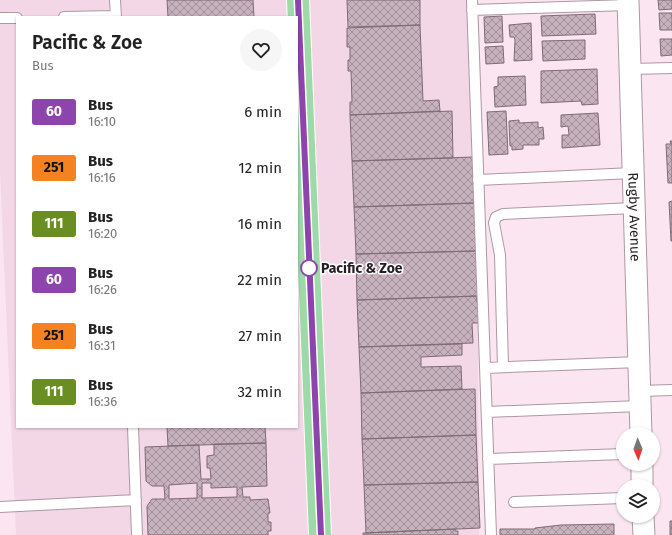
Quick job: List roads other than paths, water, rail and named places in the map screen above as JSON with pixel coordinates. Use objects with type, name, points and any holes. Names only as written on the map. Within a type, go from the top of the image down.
[{"type":"main road","points":[[298,0],[320,535]]},
{"type":"street","name":"Rugby Avenue","points":[[628,3],[641,427]]},
{"type":"street","points":[[643,523],[644,535]]},
{"type":"lane","points":[[115,0],[116,16]]},
{"type":"lane","points":[[491,535],[472,5],[628,3]]},
{"type":"lane","points":[[0,18],[16,18]]},
{"type":"lane","points":[[630,69],[672,68]]},
{"type":"lane","points":[[478,180],[633,173]]},
{"type":"lane","points":[[503,367],[500,255],[494,223],[496,217],[503,214],[634,208]]},
{"type":"lane","points":[[485,368],[639,362]]},
{"type":"lane","points":[[487,412],[640,398],[672,390]]},
{"type":"lane","points":[[133,428],[137,535]]},
{"type":"lane","points":[[488,459],[616,454]]},
{"type":"lane","points":[[514,502],[616,498]]},
{"type":"lane","points":[[0,507],[136,500]]},
{"type":"place","name":"Pacific & Zoe","points":[[309,268]]}]
